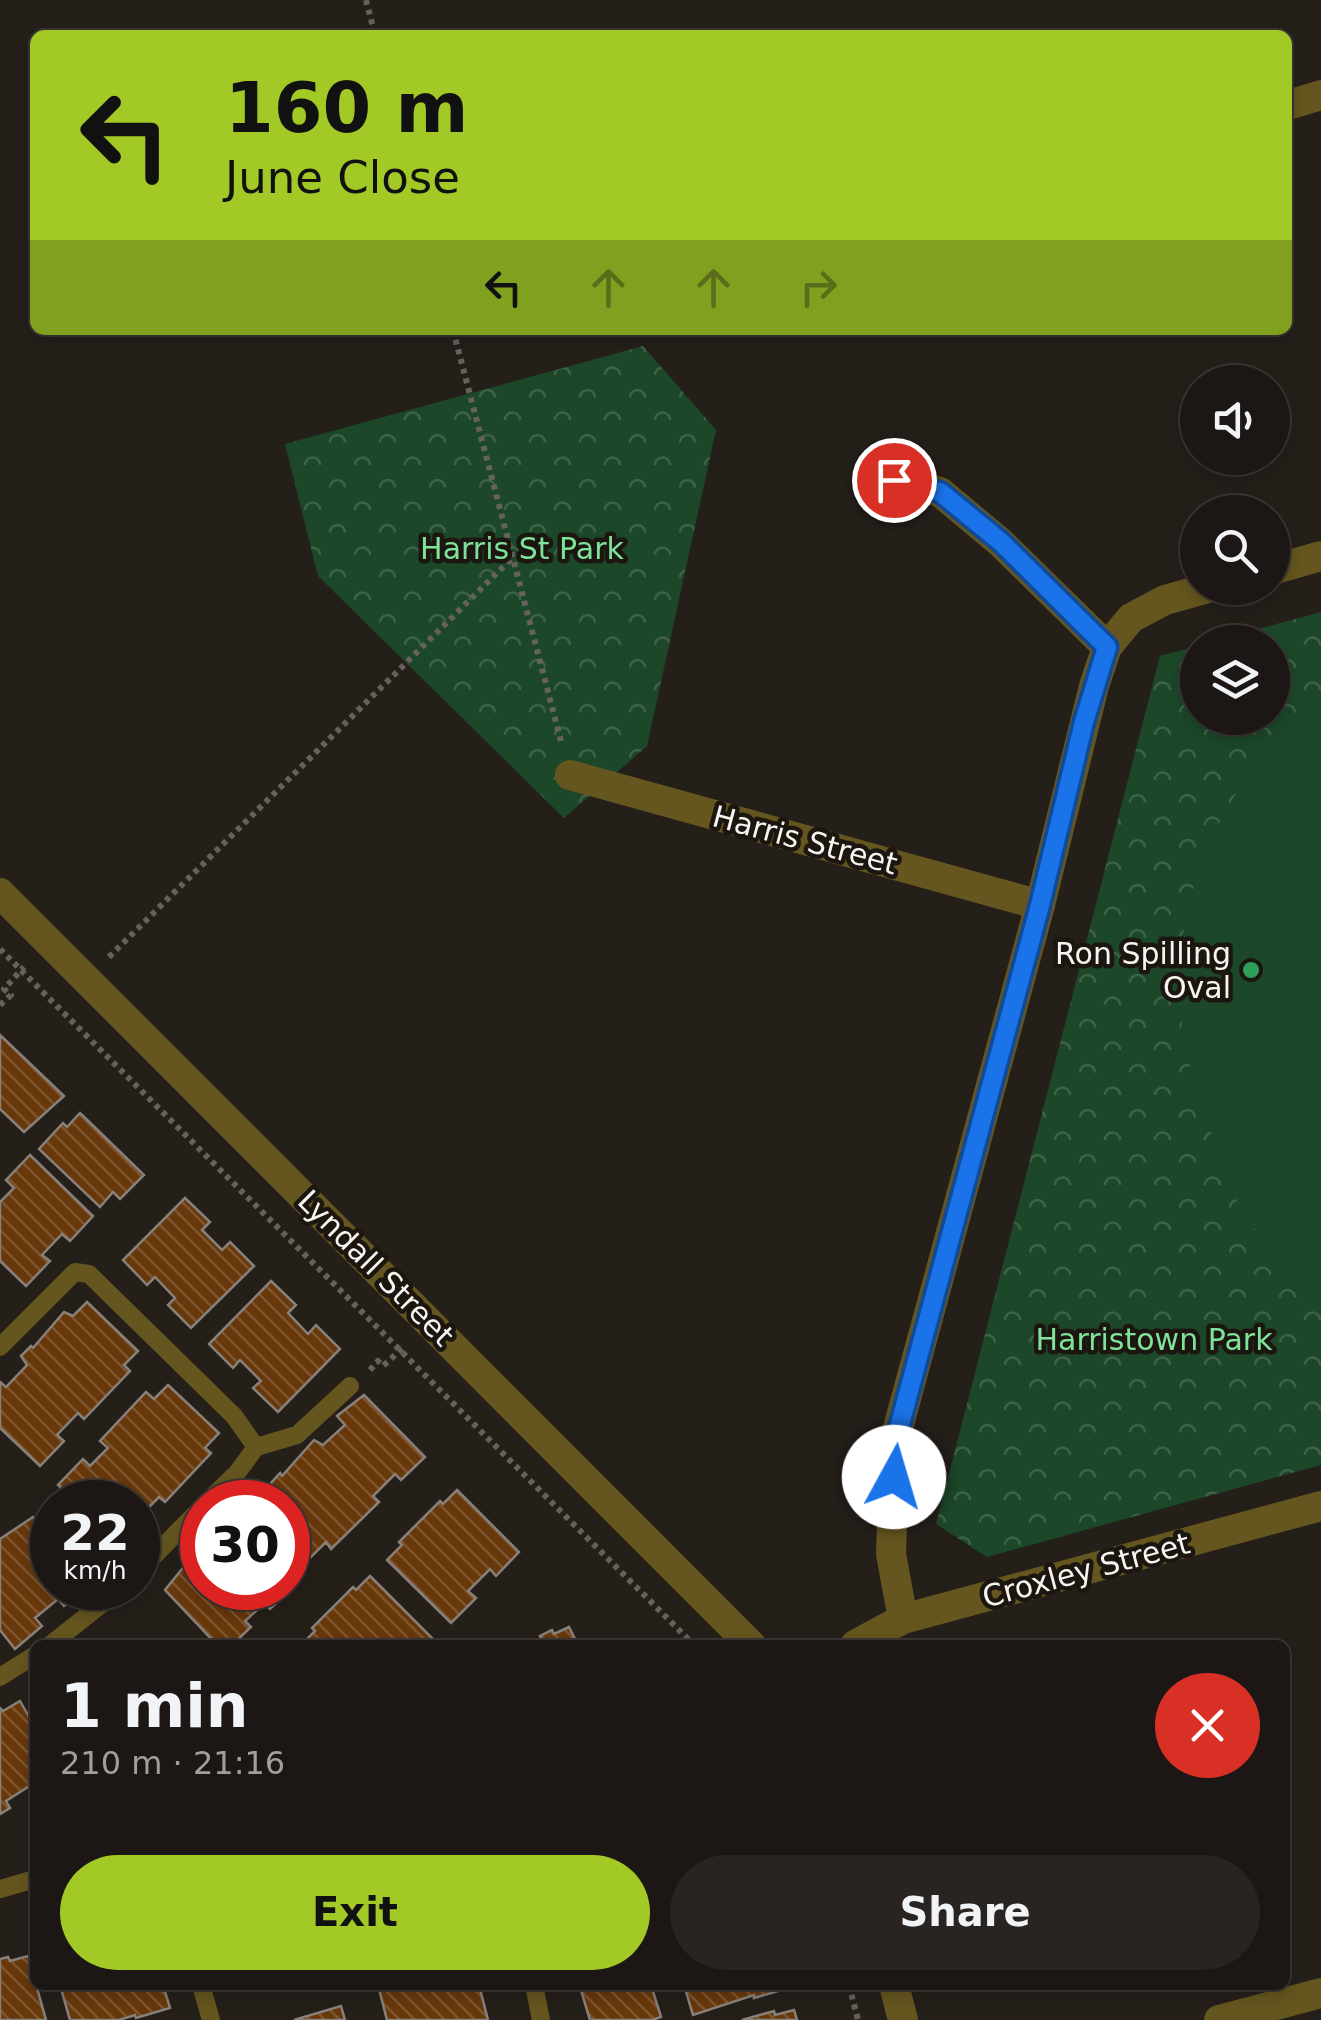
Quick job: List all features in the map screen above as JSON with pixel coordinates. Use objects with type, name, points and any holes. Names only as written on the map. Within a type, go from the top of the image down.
[{"type":"street","points":[[1292,104],[1321,95]]},
{"type":"street","points":[[894,480],[940,492],[1001,542],[1107,647]]},
{"type":"street","points":[[1290,565],[1321,556]]},
{"type":"street","points":[[903,1619],[891,1554],[896,1439],[1040,905],[1084,722],[1107,647],[1130,618],[1180,596]]},
{"type":"street","name":"Harris Street","points":[[570,775],[1040,905]]},
{"type":"street","name":"Lyndall Street","points":[[0,893],[746,1640]]},
{"type":"street","name":"Croxley Street","points":[[864,1640],[903,1619],[1321,1506]]},
{"type":"street","points":[[895,1990],[904,2020]]},
{"type":"street","points":[[1219,2020],[1321,1993]]},
{"type":"lane","points":[[0,1346],[75,1272],[90,1274],[234,1416],[256,1447]]},
{"type":"lane","points":[[230,1480],[256,1447],[298,1435],[350,1386]]},
{"type":"lane","points":[[160,1550],[180,1530]]},
{"type":"lane","points":[[56,1640],[94,1610]]},
{"type":"lane","points":[[0,1677],[30,1659]]},
{"type":"lane","points":[[0,1889],[30,1881]]},
{"type":"lane","points":[[203,1990],[211,2020]]},
{"type":"lane","points":[[535,1990],[541,2020]]},
{"type":"path","points":[[366,0],[375,30]]},
{"type":"path","points":[[454,335],[570,775]]},
{"type":"path","points":[[86,979],[513,556]]},
{"type":"path","points":[[0,1006],[10,995],[4,988],[50,943]]},
{"type":"path","points":[[0,949],[689,1640]]},
{"type":"path","points":[[350,1386],[378,1361],[383,1366],[429,1320]]},
{"type":"path","points":[[850,1990],[858,2020]]},
{"type":"green space","name":"Harris St Park","points":[[643,346],[716,430],[647,746],[564,818],[318,576],[285,444]]},
{"type":"green space","name":"Harristown Park","points":[[1321,612],[1321,1465],[987,1557],[936,1524],[1160,656],[1180,651],[1180,735],[1290,735],[1290,625],[1273,625]]},
{"type":"green space","name":"Ron Spilling Oval","points":[[1321,697],[1321,1298],[1280,1261],[1234,1196],[1195,1083],[1180,1004],[1187,915],[1198,874],[1235,796],[1282,735],[1290,735],[1290,726]]},
{"type":"building","points":[[0,1035],[64,1096],[24,1132],[0,1109]]},
{"type":"building","points":[[80,1113],[144,1175],[120,1199],[113,1192],[100,1207],[39,1149],[63,1123],[67,1127]]},
{"type":"building","points":[[30,1155],[93,1216],[70,1241],[62,1234],[42,1255],[50,1261],[26,1286],[0,1261],[0,1202],[14,1188],[6,1180]]},
{"type":"building","points":[[185,1198],[210,1222],[202,1230],[222,1250],[230,1242],[254,1266],[191,1328],[168,1305],[175,1298],[155,1277],[147,1285],[123,1260]]},
{"type":"building","points":[[271,1281],[296,1305],[288,1313],[308,1334],[316,1325],[340,1349],[278,1412],[253,1388],[261,1381],[240,1360],[233,1368],[209,1344]]},
{"type":"building","points":[[87,1302],[138,1351],[124,1365],[130,1371],[84,1419],[78,1413],[57,1435],[64,1441],[40,1466],[0,1428],[0,1382],[6,1387],[27,1365],[21,1356],[64,1312],[73,1316]]},
{"type":"building","points":[[168,1385],[219,1433],[205,1448],[211,1453],[186,1480],[180,1480],[180,1486],[165,1502],[160,1498],[160,1480],[63,1480],[83,1459],[90,1466],[108,1448],[100,1441],[146,1392],[154,1399]]},
{"type":"building","points":[[364,1395],[425,1457],[401,1480],[395,1474],[373,1496],[379,1502],[331,1549],[326,1542],[311,1557],[310,1480],[274,1480],[280,1473],[282,1476],[314,1440],[323,1445],[345,1425],[337,1416]]},
{"type":"building","points":[[457,1490],[519,1552],[496,1576],[490,1569],[468,1591],[476,1598],[451,1623],[387,1560],[402,1545],[399,1542],[440,1501],[443,1504]]},
{"type":"building","points":[[30,1519],[30,1610],[45,1610],[35,1618],[42,1626],[15,1649],[0,1630],[0,1539]]},
{"type":"building","points":[[180,1571],[180,1606],[165,1590]]},
{"type":"building","points":[[370,1576],[432,1638],[306,1640],[315,1631],[312,1628],[353,1587],[356,1590]]},
{"type":"building","points":[[184,1610],[257,1610],[245,1621],[251,1627],[237,1640],[212,1640]]},
{"type":"building","points":[[569,1627],[576,1640],[542,1640],[540,1636],[552,1630],[554,1634]]},
{"type":"building","points":[[20,1701],[30,1718],[30,1790],[28,1787],[6,1801],[10,1808],[0,1814],[0,1708],[3,1711]]},
{"type":"building","points":[[28,1956],[30,1990],[38,1990],[46,2020],[0,2020],[0,1959],[8,1957],[10,1961]]},
{"type":"building","points":[[61,1990],[165,1990],[170,2008],[136,2018],[135,2015],[119,2020],[70,2020]]},
{"type":"building","points":[[379,1990],[480,1990],[488,2020],[387,2020]]},
{"type":"building","points":[[581,1990],[653,1990],[661,2017],[652,2020],[590,2020]]},
{"type":"building","points":[[686,1990],[782,1990],[754,1995],[693,2015]]},
{"type":"building","points":[[341,2006],[345,2020],[294,2020]]},
{"type":"building","points":[[794,2010],[797,2020],[742,2020],[774,2011],[775,2015]]},
{"type":"place","name":"Ron Spilling Oval","points":[[1251,970]]},
{"type":"route","points":[[894,480],[940,492],[1001,542],[1107,647],[896,1439],[894,1477]]}]
